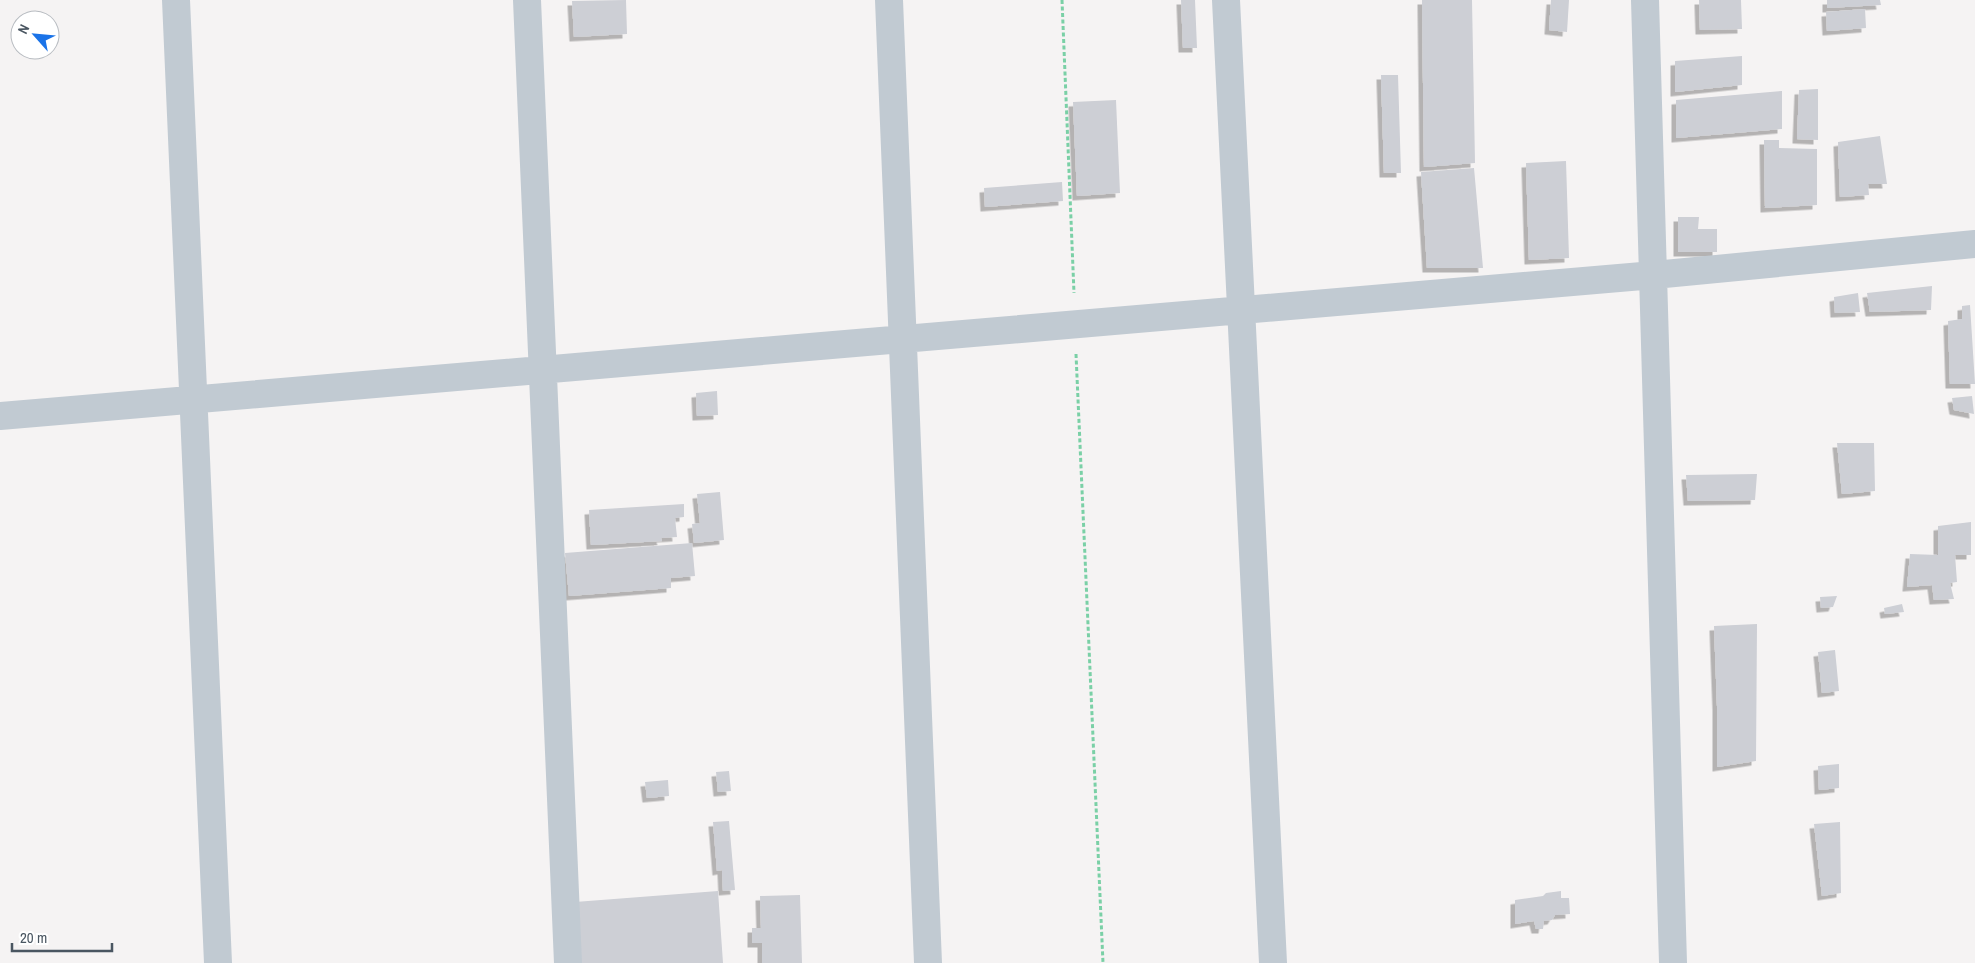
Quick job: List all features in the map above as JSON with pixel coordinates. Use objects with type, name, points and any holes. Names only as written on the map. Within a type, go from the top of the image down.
[{"type":"street","points":[[176,0],[218,963]]},
{"type":"street","points":[[527,0],[568,963]]},
{"type":"street","points":[[889,0],[928,963]]},
{"type":"street","points":[[1226,0],[1273,963]]},
{"type":"street","points":[[1644,0],[1654,275],[1673,963]]},
{"type":"street","points":[[0,416],[1654,275],[1975,244]]},
{"type":"path","points":[[1062,0],[1103,963]]},
{"type":"building","points":[[626,0],[627,34],[574,37],[572,1]]},
{"type":"building","points":[[1181,0],[1195,0],[1197,48],[1183,48]]},
{"type":"building","points":[[1422,0],[1472,0],[1475,163],[1424,167]]},
{"type":"building","points":[[1551,0],[1569,0],[1567,32],[1549,30]]},
{"type":"building","points":[[1699,0],[1741,0],[1742,29],[1700,30]]},
{"type":"building","points":[[1827,0],[1880,0],[1881,5],[1827,8]]},
{"type":"building","points":[[1865,9],[1866,28],[1827,31],[1826,12]]},
{"type":"building","points":[[1742,56],[1742,85],[1675,92],[1675,61]]},
{"type":"building","points":[[1381,75],[1398,75],[1401,173],[1384,173]]},
{"type":"building","points":[[1818,89],[1818,140],[1797,139],[1799,90]]},
{"type":"building","points":[[1782,91],[1782,129],[1676,138],[1676,100]]},
{"type":"building","points":[[1116,100],[1120,193],[1077,196],[1073,102]]},
{"type":"building","points":[[1880,136],[1887,184],[1868,184],[1869,195],[1840,197],[1838,142]]},
{"type":"building","points":[[1764,140],[1779,140],[1779,148],[1817,149],[1817,205],[1765,208]]},
{"type":"building","points":[[1566,161],[1569,258],[1529,260],[1526,163]]},
{"type":"building","points":[[1474,168],[1483,268],[1427,268],[1421,172]]},
{"type":"building","points":[[1062,182],[1063,201],[985,207],[984,188]]},
{"type":"building","points":[[1678,217],[1699,217],[1698,229],[1717,229],[1717,252],[1678,252]]},
{"type":"building","points":[[1932,286],[1931,310],[1870,312],[1867,293]]},
{"type":"building","points":[[1858,293],[1860,312],[1835,313],[1834,297]]},
{"type":"building","points":[[1970,305],[1975,384],[1950,384],[1948,321],[1962,319],[1962,306]]},
{"type":"building","points":[[717,391],[718,415],[697,416],[696,393]]},
{"type":"building","points":[[1972,396],[1974,414],[1954,410],[1952,398]]},
{"type":"building","points":[[1837,443],[1874,443],[1875,491],[1842,494]]},
{"type":"building","points":[[1757,474],[1755,500],[1688,501],[1686,475]]},
{"type":"building","points":[[720,492],[724,540],[694,543],[692,524],[700,523],[697,494]]},
{"type":"building","points":[[684,504],[684,517],[675,518],[677,537],[661,538],[662,541],[591,545],[589,510]]},
{"type":"building","points":[[1971,522],[1971,555],[1955,555],[1957,582],[1950,583],[1954,599],[1934,600],[1932,585],[1907,587],[1910,554],[1938,555],[1938,526]]},
{"type":"building","points":[[692,543],[695,576],[671,578],[671,588],[569,596],[565,553]]},
{"type":"building","points":[[1837,596],[1833,607],[1821,608],[1820,597]]},
{"type":"building","points":[[1902,604],[1904,612],[1885,614],[1884,608]]},
{"type":"building","points":[[1757,624],[1756,761],[1717,767],[1714,626]]},
{"type":"building","points":[[1835,650],[1839,691],[1822,693],[1818,652]]},
{"type":"building","points":[[1839,764],[1839,788],[1819,790],[1818,766]]},
{"type":"building","points":[[729,771],[731,791],[718,792],[716,772]]},
{"type":"building","points":[[668,780],[669,796],[647,798],[645,782]]},
{"type":"building","points":[[729,821],[735,890],[723,891],[722,870],[717,871],[713,822]]},
{"type":"building","points":[[1840,822],[1841,893],[1822,896],[1814,824]]},
{"type":"building","points":[[718,891],[723,963],[579,963],[575,902]]},
{"type":"building","points":[[1561,891],[1561,898],[1569,898],[1570,914],[1555,915],[1552,920],[1544,921],[1543,929],[1536,929],[1534,921],[1515,924],[1515,900]]},
{"type":"building","points":[[800,895],[802,963],[762,963],[762,943],[752,943],[752,928],[761,928],[760,896]]}]
